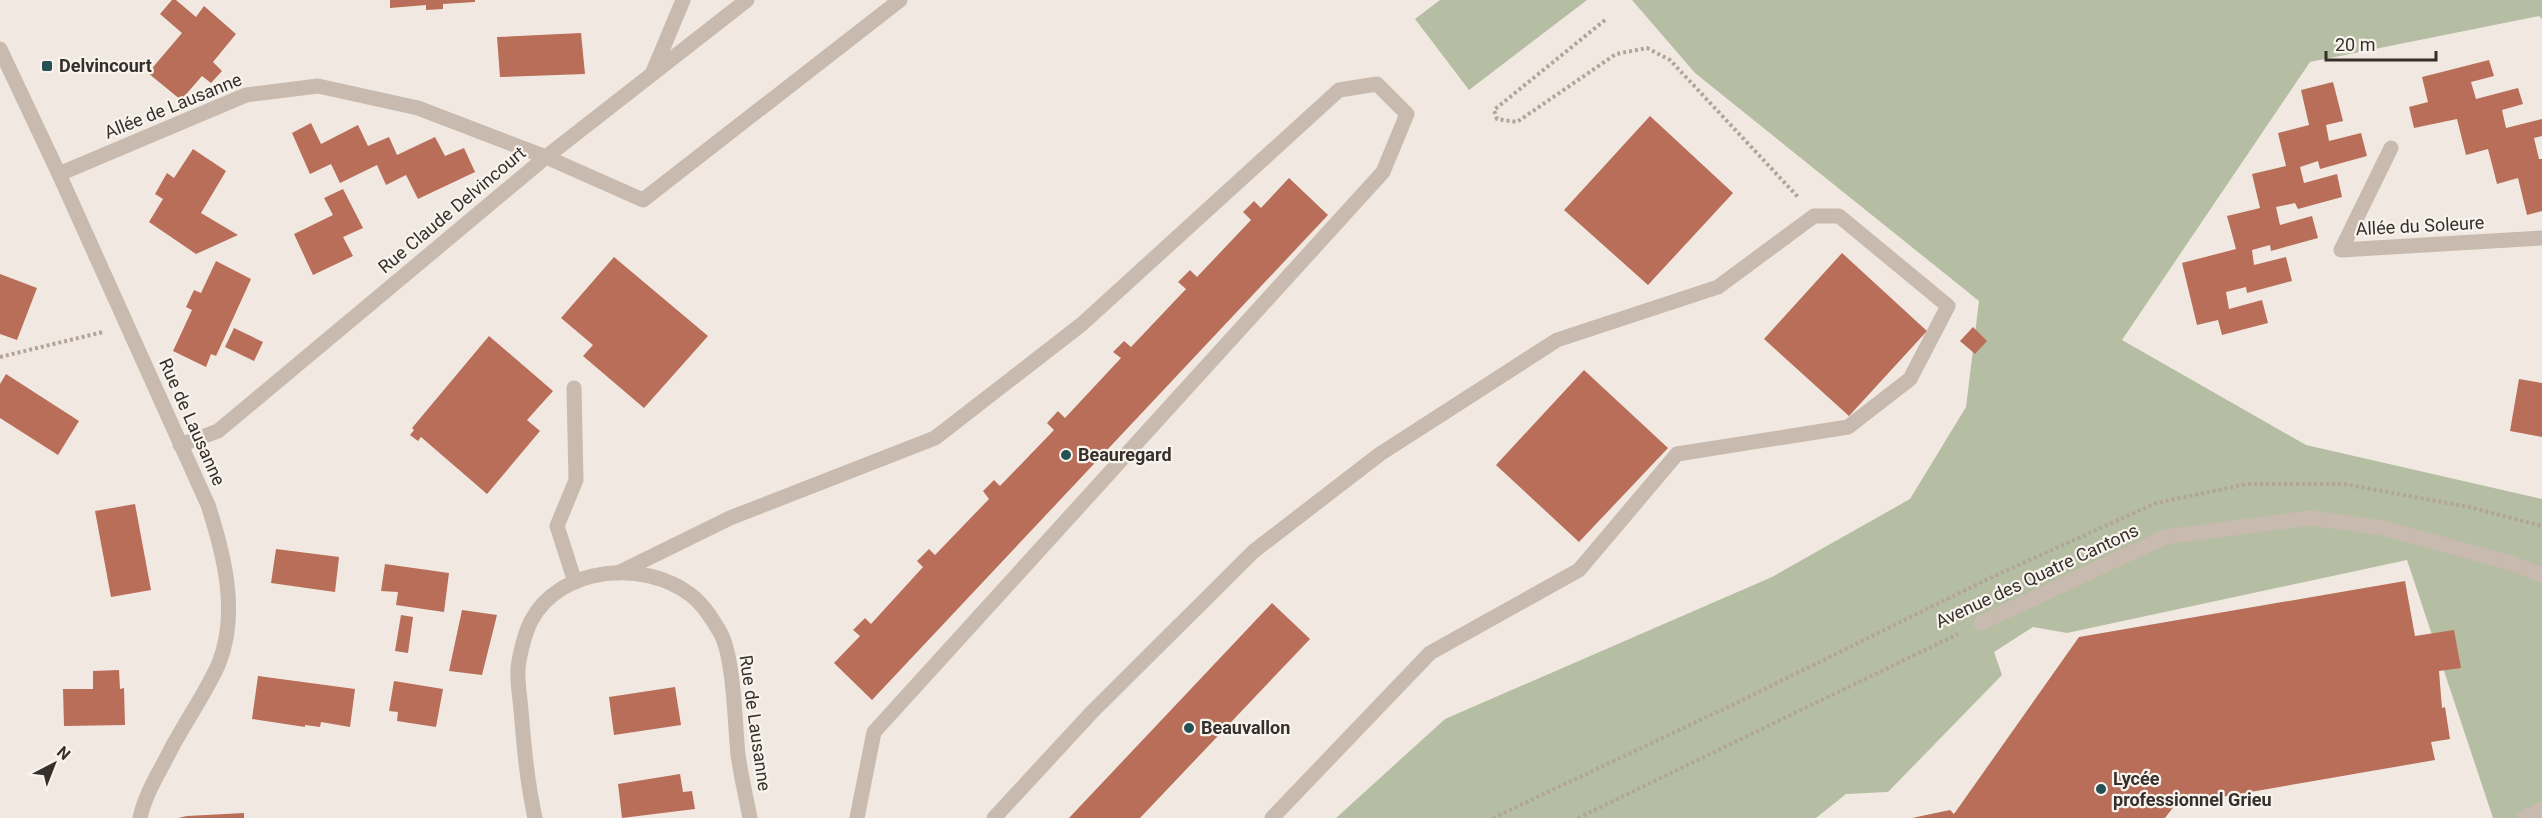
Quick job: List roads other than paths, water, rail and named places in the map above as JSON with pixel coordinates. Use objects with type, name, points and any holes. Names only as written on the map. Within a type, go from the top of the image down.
[{"type":"street","points":[[653,72],[683,0]]},
{"type":"street","name":"Rue Claude Delvincourt","points":[[180,445],[218,431],[546,157],[747,0]]},
{"type":"street","name":"Allée de Lausanne","points":[[59,174],[246,95],[318,86],[418,108],[546,157],[642,200],[900,0]]},
{"type":"street","name":"Rue de Lausanne","points":[[0,49],[59,174],[208,505],[223,549],[228,588],[227,626],[219,662],[142,806],[140,818]]},
{"type":"street","points":[[618,573],[730,518],[934,438],[1082,324],[1338,90],[1377,84],[1407,114],[1383,172],[874,732],[856,818]]},
{"type":"street","name":"Allée du Soleure","points":[[2391,148],[2341,250],[2542,238]]},
{"type":"street","points":[[994,818],[1092,712],[1254,551],[1380,454],[1557,340],[1718,287],[1814,216],[1839,216],[1948,306],[1910,379],[1848,427],[1677,454],[1579,570],[1430,653],[1272,818]]},
{"type":"street","points":[[573,388],[576,480],[557,526],[575,582]]},
{"type":"street","name":"Avenue des Quatre Cantons","points":[[1981,623],[2165,537],[2310,518],[2383,528],[2511,563],[2542,574]]},
{"type":"street","name":"Rue de Lausanne","points":[[535,818],[529,791],[518,668],[530,622],[547,598],[575,582],[618,573],[645,574],[670,583],[692,595],[710,615],[723,638],[729,669],[739,758],[750,818]]},
{"type":"street","points":[[2524,818],[2542,809]]},
{"type":"place","name":"Delvincourt","points":[[47,66]]},
{"type":"place","name":"Beauregard","points":[[1066,455]]},
{"type":"place","name":"Beauvallon","points":[[1189,728]]},
{"type":"place","name":"Lycée professionnel Grieu","points":[[2101,789]]}]
